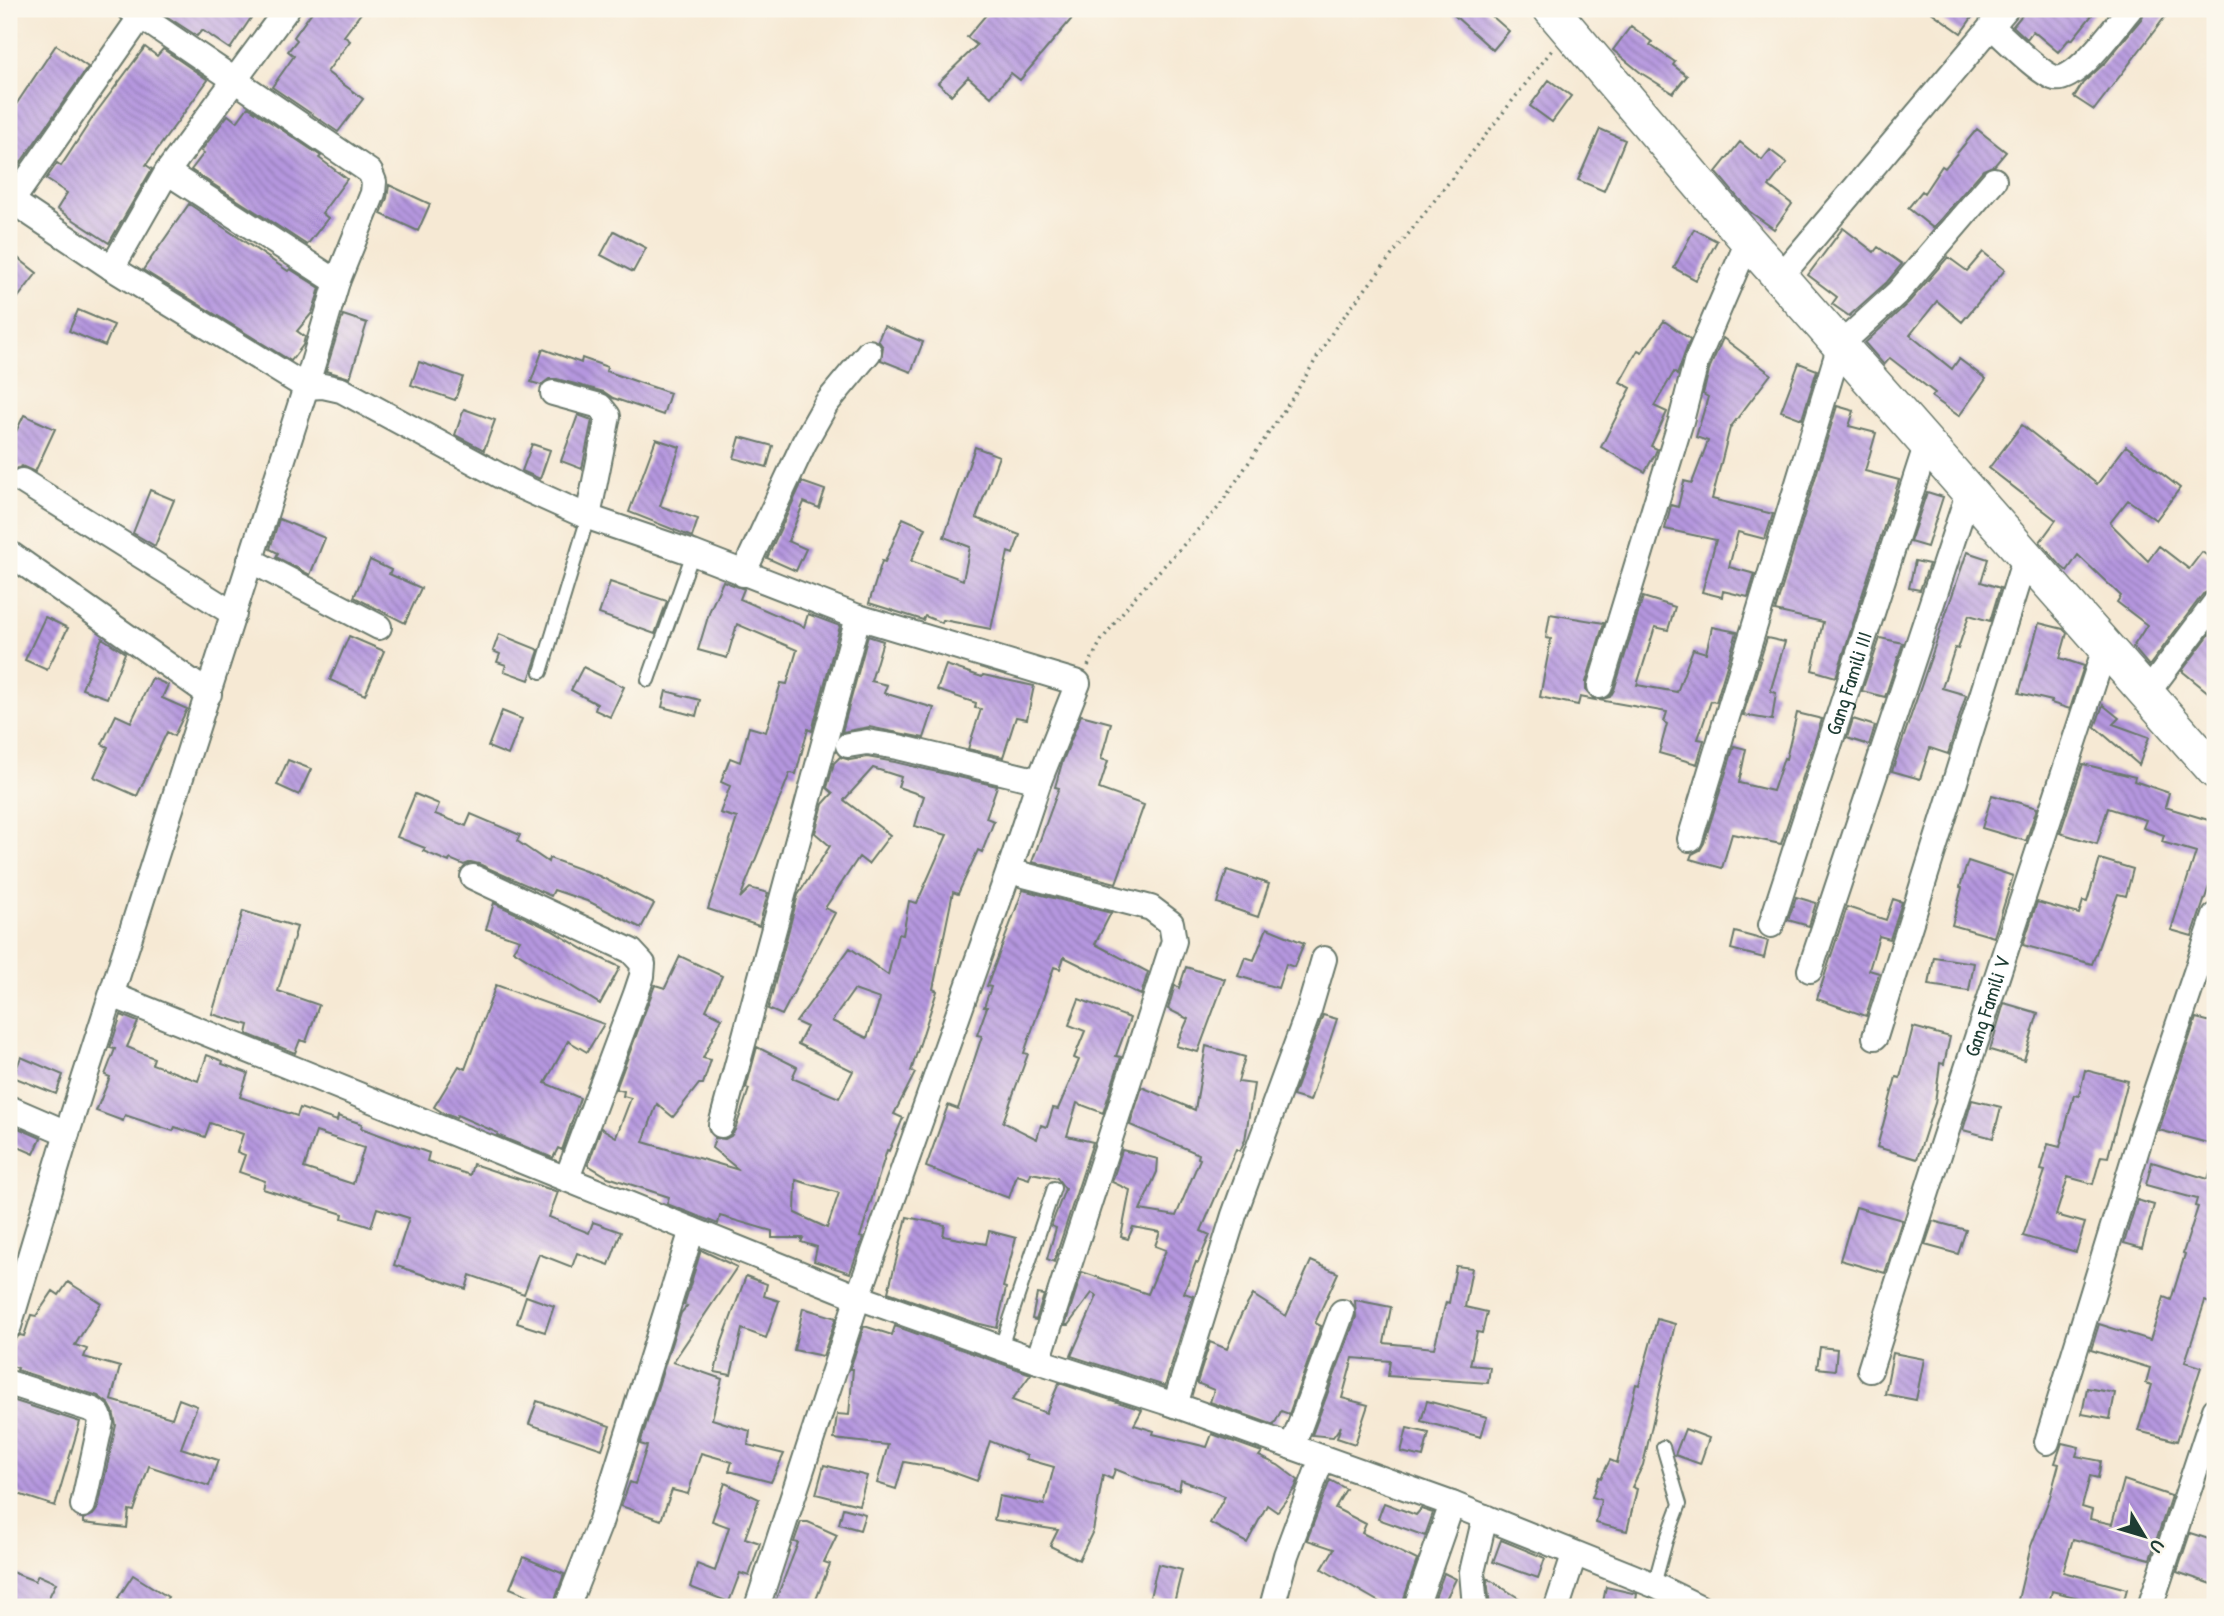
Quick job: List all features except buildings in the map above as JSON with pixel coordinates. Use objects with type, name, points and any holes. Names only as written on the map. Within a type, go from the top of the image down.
[{"type":"main road","points":[[1560,19],[1748,241],[2215,771]]},
{"type":"street","points":[[112,268],[167,172],[287,9]]},
{"type":"street","points":[[1780,276],[1998,18],[2048,74],[2060,79],[2069,76],[2080,66],[2130,9]]},
{"type":"street","points":[[9,1326],[67,1133],[209,694],[306,387],[337,282],[373,193],[374,182],[370,172],[139,11],[10,200],[112,268],[306,387],[323,386],[341,390],[517,485],[588,517],[693,553],[858,617],[1078,683],[1039,781],[858,1297],[757,1607]]},
{"type":"street","points":[[167,172],[337,282]]},
{"type":"street","points":[[1690,839],[1840,345],[1898,292],[1994,180]]},
{"type":"street","points":[[1600,685],[1681,421],[1690,377],[1748,241]]},
{"type":"street","points":[[743,574],[804,443],[826,404],[869,352]]},
{"type":"street","points":[[553,393],[600,406],[608,415],[588,517]]},
{"type":"street","name":"Gang Famili III","points":[[1771,925],[1927,443]]},
{"type":"street","points":[[22,481],[234,614]]},
{"type":"street","points":[[1810,970],[1969,491]]},
{"type":"street","points":[[9,553],[209,694]]},
{"type":"street","points":[[1875,1037],[2026,555]]},
{"type":"street","points":[[250,560],[379,627]]},
{"type":"street","points":[[2148,692],[2215,603]]},
{"type":"street","points":[[721,1125],[858,617]]},
{"type":"street","name":"Gang Famili V","points":[[1870,1370],[1942,1141],[2027,891],[2106,645]]},
{"type":"street","points":[[848,745],[867,742],[898,747],[1039,781]]},
{"type":"street","points":[[1009,871],[1151,908],[1171,923],[1174,941],[1038,1361]]},
{"type":"street","points":[[473,877],[631,951],[643,964],[636,994],[567,1178]]},
{"type":"street","points":[[2047,1442],[2142,1132],[2215,916]]},
{"type":"street","points":[[1175,1405],[1234,1215],[1309,1010],[1324,959]]},
{"type":"street","points":[[112,995],[858,1297],[1038,1361],[1175,1405],[1452,1504],[1654,1585],[1699,1607]]},
{"type":"street","points":[[9,1108],[67,1133]]},
{"type":"street","points":[[567,1607],[600,1522],[692,1230]]},
{"type":"street","points":[[1292,1447],[1342,1312]]},
{"type":"street","points":[[9,1384],[93,1410],[99,1415],[101,1422],[83,1505]]},
{"type":"street","points":[[2150,1607],[2215,1410]]},
{"type":"street","points":[[1272,1607],[1286,1555],[1322,1458]]},
{"type":"street","points":[[1416,1607],[1452,1504]]},
{"type":"street","points":[[1475,1607],[1472,1572],[1485,1517]]},
{"type":"street","points":[[1557,1607],[1574,1555]]},
{"type":"lane","points":[[541,672],[588,517]]},
{"type":"lane","points":[[648,680],[693,553]]},
{"type":"lane","points":[[1001,1347],[1054,1188]]},
{"type":"lane","points":[[1654,1585],[1680,1503],[1663,1447]]},
{"type":"path","points":[[1078,683],[1101,641],[1127,607],[1193,537],[1229,492],[1306,377],[1335,328],[1560,19]]}]
